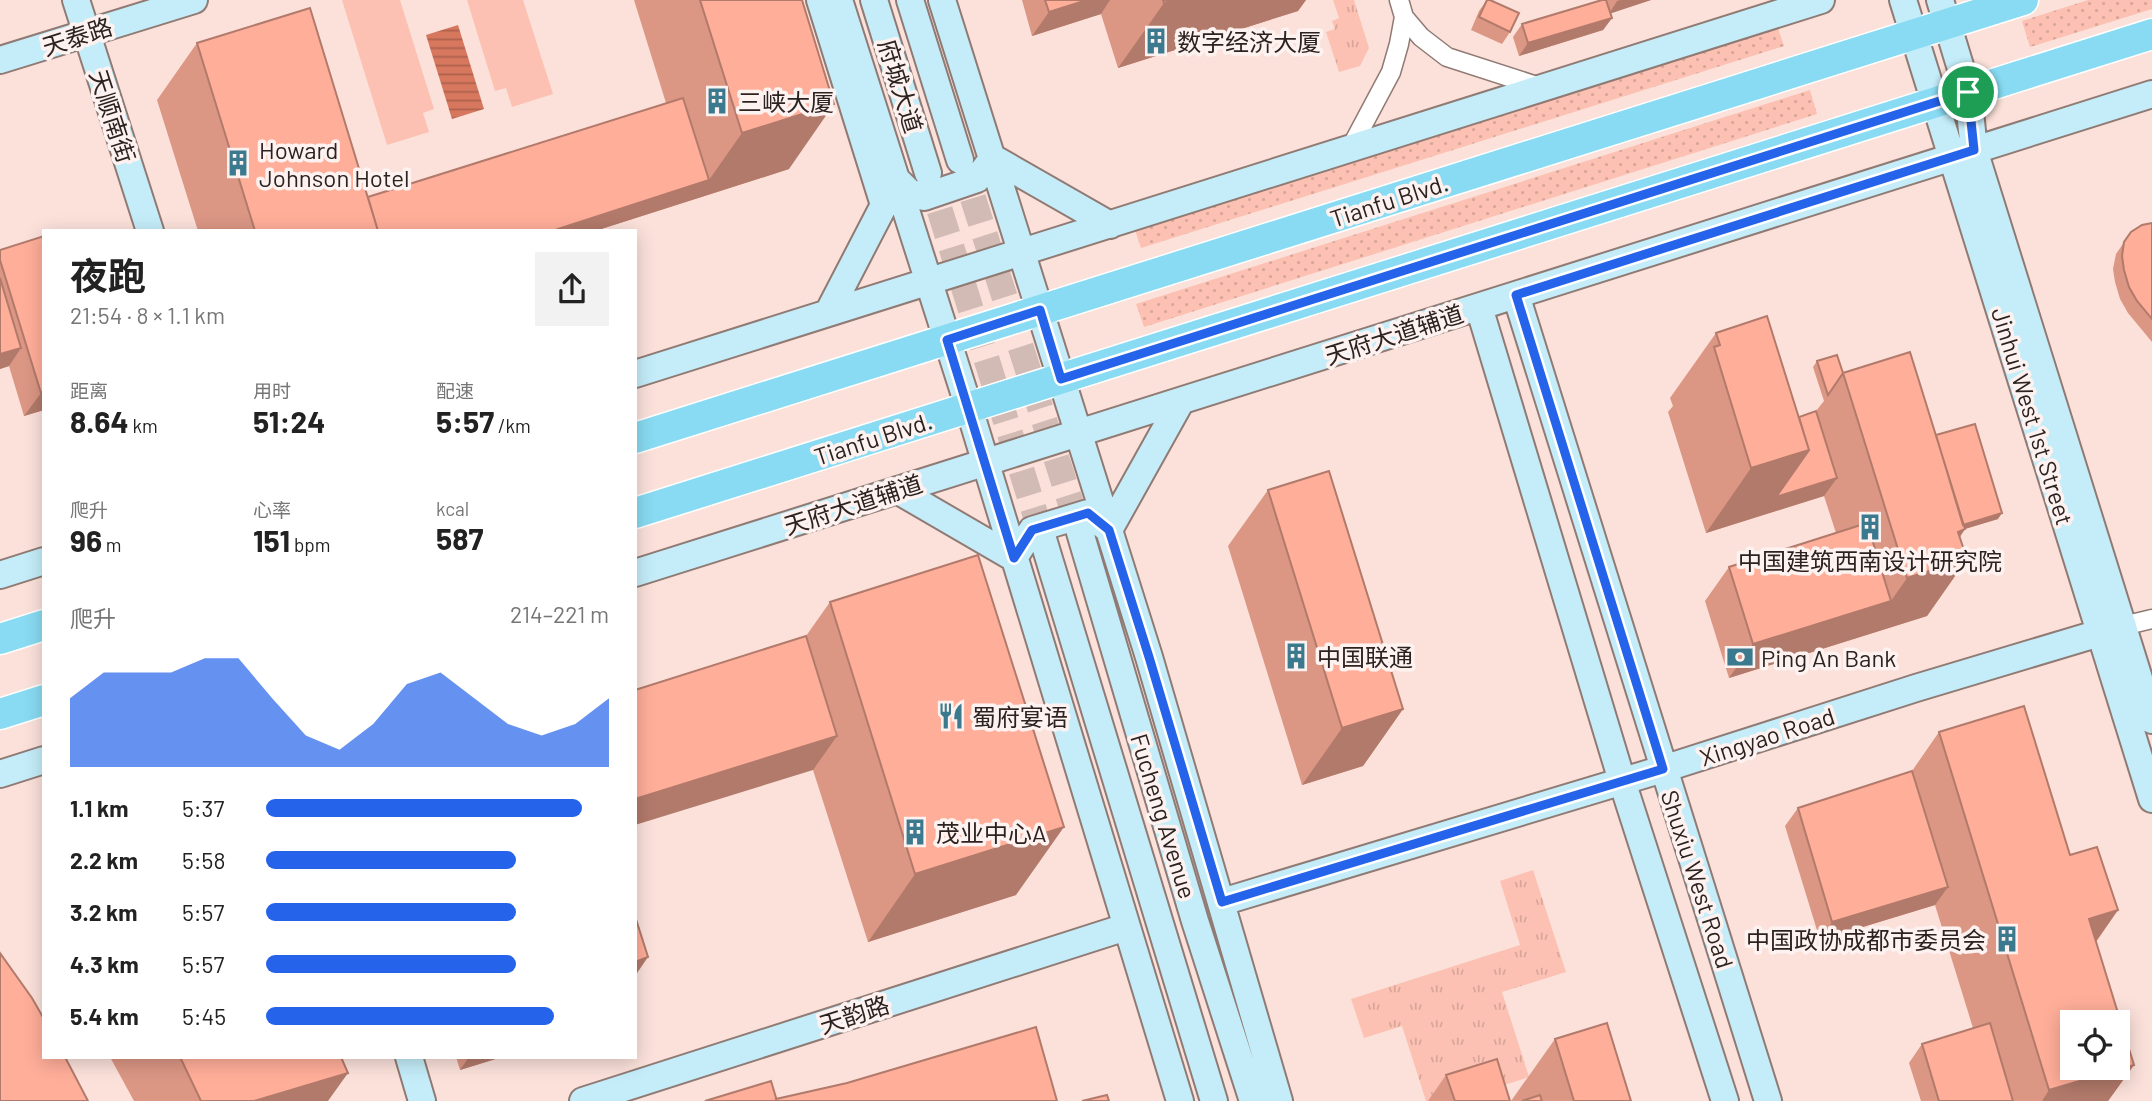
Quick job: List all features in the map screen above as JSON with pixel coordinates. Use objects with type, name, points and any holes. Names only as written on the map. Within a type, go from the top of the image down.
[{"type":"main road","name":"Tianfu Blvd.","points":[[637,437],[1913,35],[1944,12],[2023,0]]},
{"type":"main road","name":"Tianfu Blvd.","points":[[637,512],[2152,34]]},
{"type":"main road","points":[[0,639],[42,626]]},
{"type":"main road","points":[[0,714],[42,701]]},
{"type":"street","name":"天顺南街","points":[[76,0],[149,229]]},
{"type":"street","name":"天泰路","points":[[0,60],[194,0]]},
{"type":"street","points":[[820,0],[884,205],[828,313]]},
{"type":"street","points":[[839,0],[969,408],[1180,1101]]},
{"type":"street","name":"府城大道","points":[[874,0],[929,173]]},
{"type":"street","name":"府城大道","points":[[910,0],[960,160]]},
{"type":"street","points":[[942,0],[1149,657],[1279,1101]]},
{"type":"street","points":[[637,373],[1821,0]]},
{"type":"street","name":"Jinhui West 1st Street","points":[[1903,0],[1933,103],[1963,154],[2112,629],[2152,799]]},
{"type":"street","points":[[1401,9],[1421,37],[1447,57],[1543,88]]},
{"type":"street","points":[[1350,149],[1391,72],[1399,44],[1401,9]]},
{"type":"street","name":"Jinhui West 1st Street","points":[[1944,12],[1968,92],[1963,154]]},
{"type":"street","name":"天府大道辅道","points":[[637,572],[2152,94]]},
{"type":"street","points":[[895,178],[909,192],[924,197],[977,179],[993,158]]},
{"type":"street","points":[[993,158],[1110,225]]},
{"type":"street","name":"Shuxiu West Road","points":[[1516,295],[1768,1101]]},
{"type":"street","name":"Shuxiu West Road","points":[[1479,306],[1622,781],[1725,1101]]},
{"type":"street","points":[[1109,530],[1181,401]]},
{"type":"street","points":[[897,490],[1014,558]]},
{"type":"street","points":[[1014,558],[1032,530],[1088,513],[1109,530]]},
{"type":"street","name":"Fucheng Avenue","points":[[1079,529],[1195,922],[1253,1101]]},
{"type":"street","name":"Fucheng Avenue","points":[[1043,539],[1214,1101]]},
{"type":"street","points":[[0,575],[42,562]]},
{"type":"street","name":"Xingyao Road","points":[[1222,902],[1663,769],[1916,688],[2152,619]]},
{"type":"street","name":"Jinhui West 1st Street","points":[[2112,629],[2152,720]]},
{"type":"street","points":[[0,762],[41,760]]},
{"type":"street","points":[[0,774],[41,760]]},
{"type":"street","name":"天韵路","points":[[583,1101],[1126,928]]},
{"type":"street","points":[[409,1059],[422,1101]]},
{"type":"green space","points":[[342,0],[400,0],[434,109],[423,113],[429,132],[387,145]]},
{"type":"green space","points":[[467,0],[523,0],[553,94],[512,107],[506,88],[495,91]]},
{"type":"green space","points":[[1333,0],[1354,0],[1369,48],[1360,66],[1339,72],[1326,32],[1335,29],[1332,21],[1339,18]]},
{"type":"green space","points":[[2088,0],[2152,0],[2152,9],[2030,47],[2022,21]]},
{"type":"green space","points":[[1775,19],[1784,46],[1141,248],[1132,221]]},
{"type":"green space","points":[[1810,90],[1817,114],[1144,327],[1136,304]]},
{"type":"green space","points":[[1533,870],[1566,972],[1502,992],[1529,1077],[1455,1101],[1426,1101],[1402,1026],[1364,1038],[1351,999],[1520,945],[1500,881]]},
{"type":"shaded area","points":[[458,25],[484,109],[452,119],[426,35]]},
{"type":"building","points":[[700,0],[802,0],[834,104],[742,133]]},
{"type":"building","points":[[1045,0],[1087,0],[1049,12]]},
{"type":"building","points":[[1487,0],[1519,13],[1510,32],[1479,17]]},
{"type":"building","points":[[1606,0],[1612,18],[1528,43],[1522,24]]},
{"type":"building","points":[[310,8],[377,229],[254,229],[197,43]]},
{"type":"building","points":[[683,98],[709,180],[558,229],[377,229],[368,197]]},
{"type":"building","points":[[2152,223],[2152,319],[2129,287],[2122,256],[2124,242],[2131,232],[2142,225]]},
{"type":"building","points":[[42,237],[41,393],[0,260],[0,250]]},
{"type":"building","points":[[0,278],[21,348],[0,354]]},
{"type":"building","points":[[1767,316],[1809,450],[1751,468],[1714,347],[1720,345],[1716,333]]},
{"type":"building","points":[[1910,352],[1965,529],[1958,532],[1967,559],[1907,578],[1843,373]]},
{"type":"building","points":[[1837,355],[1843,373],[1828,395],[1817,361]]},
{"type":"building","points":[[1816,411],[1837,478],[1776,497],[1809,450],[1799,417]]},
{"type":"building","points":[[1975,424],[2002,513],[1963,525],[1936,435]]},
{"type":"building","points":[[1329,471],[1403,709],[1342,728],[1268,490]]},
{"type":"building","points":[[1867,523],[1891,601],[1753,644],[1729,567]]},
{"type":"building","points":[[978,555],[1064,827],[915,874],[830,602]]},
{"type":"building","points":[[806,636],[837,736],[637,798],[637,689]]},
{"type":"building","points":[[2024,706],[2070,855],[2097,847],[2118,910],[2089,919],[2117,1010],[2060,1010],[2060,1080],[2083,1080],[2049,1090],[1939,732]]},
{"type":"building","points":[[1912,771],[1948,887],[1832,922],[1798,808]]},
{"type":"building","points":[[637,922],[648,957],[637,961]]},
{"type":"building","points":[[0,953],[42,1016],[42,1059],[66,1059],[88,1101],[0,1101]]},
{"type":"building","points":[[1607,1023],[1631,1101],[1574,1101],[1555,1039]]},
{"type":"building","points":[[1990,1023],[2013,1101],[1939,1101],[1922,1044]]},
{"type":"building","points":[[1036,1027],[1057,1101],[776,1099],[847,1083]]},
{"type":"building","points":[[181,1059],[342,1059],[348,1073],[254,1101],[201,1101]]},
{"type":"building","points":[[1497,1059],[1510,1101],[1455,1101],[1446,1075]]},
{"type":"building","points":[[771,1081],[777,1101],[705,1101]]},
{"type":"building","points":[[1107,1095],[1109,1101],[1082,1101]]},
{"type":"building","points":[[1540,1095],[1542,1101],[1522,1101]]},
{"type":"tunnel","points":[[961,161],[1079,529]]},
{"type":"tunnel","points":[[928,173],[1043,539]]},
{"type":"place","name":"数字经济大厦","points":[[1156,41]]},
{"type":"place","name":"三峡大厦","points":[[717,101]]},
{"type":"place","name":"Howard Johnson Hotel","points":[[238,163]]},
{"type":"place","name":"中国建筑西南设计研究院","points":[[1870,527]]},
{"type":"place","name":"中国联通","points":[[1296,656]]},
{"type":"place","name":"Ping An Bank","points":[[1740,657]]},
{"type":"place","name":"蜀府宴语","points":[[951,716]]},
{"type":"place","name":"茂业中心A","points":[[915,832]]},
{"type":"place","name":"中国政协成都市委员会","points":[[2007,939]]},
{"type":"route","points":[[1968,92],[1974,150],[1516,295],[1663,769],[1222,902],[1109,530],[1088,513],[1032,530],[1014,558],[947,340],[1040,310],[1061,379],[1968,92]]}]
